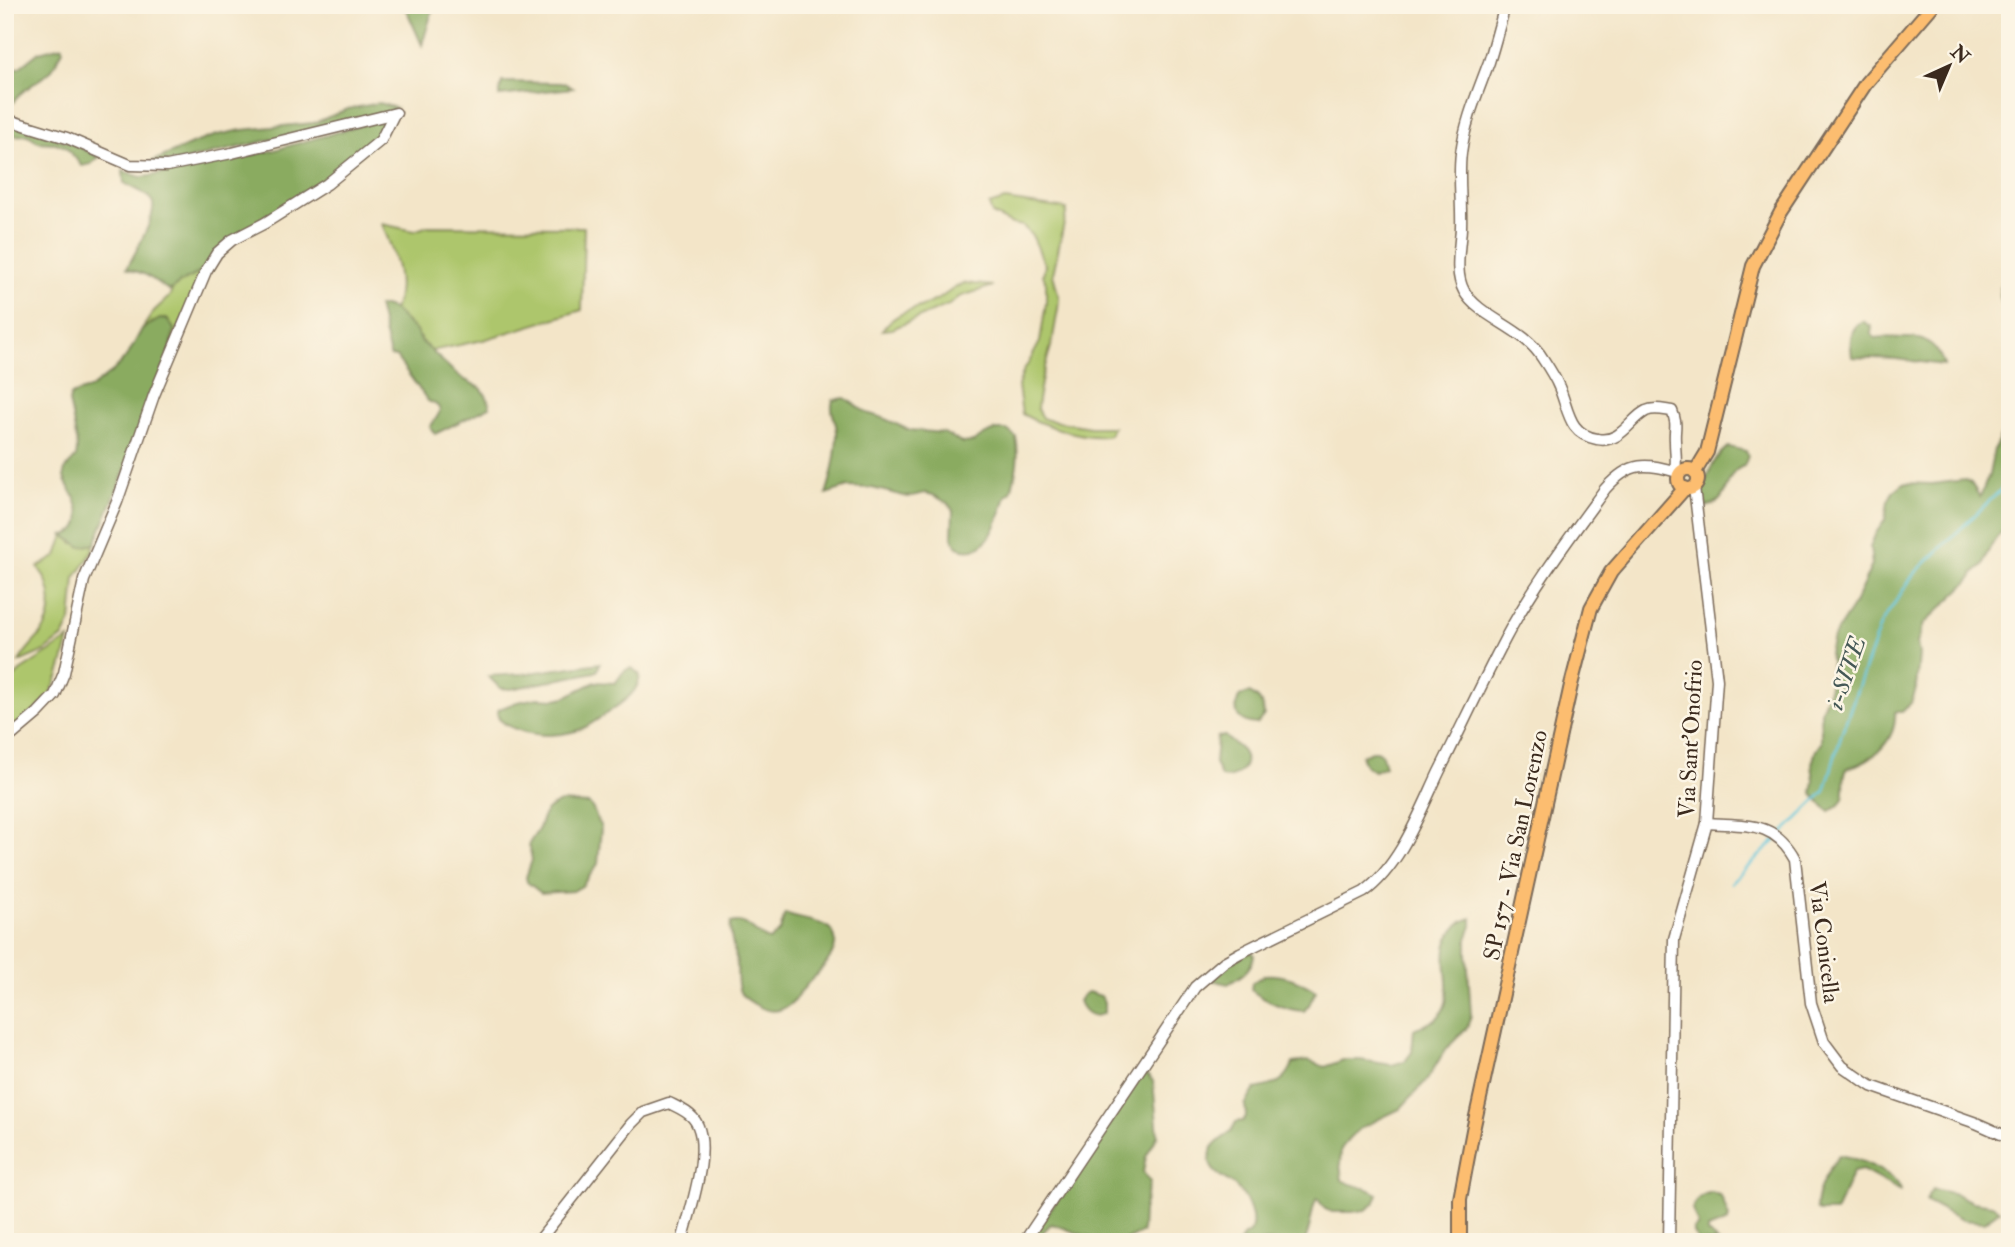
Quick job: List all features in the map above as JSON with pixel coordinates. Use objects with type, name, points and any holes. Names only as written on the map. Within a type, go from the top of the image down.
[{"type":"main road","points":[[1695,472],[1707,452],[1753,266],[1781,212],[1866,83],[1933,5]]},
{"type":"main road","points":[[1689,469],[1695,472],[1698,478],[1689,487],[1679,481],[1678,472],[1689,469]]},
{"type":"main road","name":"SP 157 - Via San Lorenzo","points":[[1460,1242],[1460,1199],[1473,1130],[1571,685],[1591,608],[1611,572],[1689,487]]},
{"type":"street","points":[[1024,1242],[1195,987],[1224,962],[1240,953],[1364,892],[1377,883],[1390,867],[1423,806],[1506,636],[1543,577],[1605,489],[1631,467],[1646,465],[1678,472],[1674,438],[1677,424],[1672,411],[1645,411],[1625,431],[1610,438],[1599,440],[1578,432],[1570,419],[1559,385],[1536,347],[1476,305],[1464,292],[1458,278],[1462,204],[1461,154],[1469,116],[1505,5]]},
{"type":"street","points":[[5,119],[67,138],[130,165],[167,166],[396,113],[381,140],[327,184],[265,223],[232,240],[218,253],[206,271],[154,395],[117,502],[84,580],[60,684],[55,695],[38,713],[5,741]]},
{"type":"street","name":"Via Sant'Onofrio","points":[[1669,1242],[1674,939],[1707,823],[1717,680],[1689,487]]},
{"type":"street","name":"Via Conicella","points":[[1707,823],[1762,828],[1774,834],[1790,849],[1796,859],[1811,1003],[1824,1042],[1842,1066],[1871,1086],[1976,1123],[2010,1138]]},
{"type":"street","points":[[538,1242],[631,1124],[643,1112],[669,1103],[693,1118],[702,1144],[702,1163],[681,1242]]},
{"type":"green space","points":[[397,5],[434,5],[422,45],[407,11]]},
{"type":"green space","points":[[62,46],[63,50],[51,71],[21,93],[5,112],[5,72],[20,67],[39,52]]},
{"type":"green space","points":[[502,82],[564,83],[573,88],[499,96]]},
{"type":"green space","points":[[379,103],[396,108],[181,161],[149,163],[217,135],[314,123],[348,109]]},
{"type":"green space","points":[[384,120],[379,134],[367,149],[326,179],[248,228],[207,269],[181,282],[170,291],[146,275],[127,268],[149,224],[153,207],[147,196],[124,183],[123,171],[141,177],[150,176],[271,151]]},
{"type":"green space","points":[[5,122],[69,142],[99,157],[91,164],[82,166],[66,147],[56,143],[38,142],[28,135],[5,136]]},
{"type":"green space","points":[[1005,200],[1067,209],[1053,274],[1059,298],[1058,309],[1037,409],[1042,418],[1048,420],[1090,427],[1113,427],[1110,435],[1078,434],[1022,414],[1018,386],[1024,369],[1040,342],[1046,303],[1046,283],[1043,275],[1045,265],[1033,237],[1023,226],[1012,224],[992,214],[989,205]]},
{"type":"green space","points":[[382,224],[414,231],[428,226],[584,227],[582,310],[483,340],[431,351],[416,331],[394,310],[399,288],[397,266]]},
{"type":"green space","points":[[2010,265],[2010,315],[2002,303],[2000,290]]},
{"type":"green space","points":[[203,272],[171,348],[153,322],[142,329],[154,311],[169,297],[173,288],[188,277]]},
{"type":"green space","points":[[965,283],[993,286],[959,297],[951,304],[892,329],[882,330],[900,314],[928,304]]},
{"type":"green space","points":[[378,306],[393,309],[452,370],[481,388],[490,407],[435,434],[430,427],[440,409],[428,401],[396,357],[390,356]]},
{"type":"green space","points":[[160,319],[167,319],[174,329],[171,348],[95,544],[81,547],[64,535],[76,529],[79,519],[76,500],[64,477],[64,471],[75,458],[77,451],[69,401],[71,395],[91,388],[114,370],[128,355],[142,329]]},
{"type":"green space","points":[[1863,321],[1872,327],[1871,334],[1875,338],[1912,338],[1930,343],[1944,365],[1852,357],[1852,332]]},
{"type":"green space","points":[[845,398],[867,413],[909,430],[944,433],[962,443],[973,442],[996,430],[1007,430],[1016,437],[1016,472],[1011,492],[1006,496],[996,526],[985,543],[977,548],[957,547],[952,536],[953,511],[949,504],[933,495],[925,493],[908,497],[872,488],[848,487],[826,494],[837,440],[832,404],[833,400]]},
{"type":"green space","points":[[2010,418],[2010,526],[1993,542],[1984,564],[1972,578],[1924,624],[1917,643],[1919,654],[1916,689],[1911,703],[1902,712],[1895,712],[1892,732],[1882,748],[1866,760],[1847,768],[1843,797],[1837,807],[1830,811],[1812,793],[1812,764],[1821,743],[1821,711],[1829,689],[1829,653],[1833,637],[1852,608],[1872,565],[1870,547],[1885,520],[1888,501],[1893,492],[1904,483],[1932,484],[1965,480],[1971,483],[1980,497],[1989,475],[1994,449]]},
{"type":"green space","points":[[1729,447],[1746,451],[1748,456],[1744,466],[1732,475],[1719,501],[1703,507],[1703,492],[1708,474],[1718,457]]},
{"type":"green space","points":[[64,535],[73,543],[95,544],[75,578],[71,621],[63,637],[45,651],[19,662],[49,619],[51,601],[47,583],[38,567],[57,556]]},
{"type":"green space","points":[[69,639],[60,672],[49,695],[35,711],[5,736],[5,687],[20,671]]},
{"type":"green space","points":[[600,663],[595,672],[511,689],[500,688],[488,676],[522,674]]},
{"type":"green space","points":[[632,668],[640,675],[637,687],[615,708],[577,731],[554,735],[534,734],[514,729],[499,719],[499,709],[517,702],[565,697],[595,682],[615,683],[624,672]]},
{"type":"green space","points":[[1249,693],[1258,699],[1262,707],[1264,715],[1257,724],[1242,720],[1237,713],[1239,697]]},
{"type":"green space","points":[[1219,736],[1225,736],[1242,751],[1245,758],[1243,768],[1231,777],[1221,777],[1215,763]]},
{"type":"green space","points":[[1371,751],[1382,755],[1385,766],[1374,771],[1365,765],[1361,756]]},
{"type":"green space","points":[[561,802],[589,804],[593,809],[601,828],[598,864],[582,886],[573,891],[541,893],[527,882],[532,860],[529,844],[546,812]]},
{"type":"green space","points":[[785,914],[826,926],[834,936],[835,943],[830,959],[824,966],[793,1001],[775,1011],[759,1007],[740,992],[731,923],[747,925],[770,940],[780,931]]},
{"type":"green space","points":[[1472,918],[1467,939],[1471,1015],[1467,1028],[1445,1050],[1427,1080],[1400,1109],[1362,1127],[1341,1149],[1342,1180],[1378,1194],[1374,1204],[1366,1210],[1332,1212],[1325,1209],[1317,1198],[1304,1242],[1240,1242],[1244,1235],[1249,1234],[1251,1228],[1250,1208],[1239,1190],[1212,1167],[1212,1147],[1231,1131],[1236,1122],[1243,1121],[1246,1116],[1245,1105],[1255,1089],[1283,1079],[1293,1063],[1309,1061],[1325,1067],[1343,1060],[1392,1065],[1405,1061],[1412,1052],[1414,1029],[1432,1021],[1443,1010],[1447,993],[1447,943],[1459,925]]},
{"type":"green space","points":[[1252,951],[1254,955],[1251,965],[1237,979],[1228,984],[1211,980],[1225,965]]},
{"type":"green space","points":[[1264,975],[1292,978],[1316,991],[1304,1011],[1283,1007],[1251,990],[1252,983]]},
{"type":"green space","points":[[1088,992],[1101,996],[1104,1013],[1096,1016],[1083,1009],[1079,1001]]},
{"type":"green space","points":[[1143,1071],[1153,1081],[1158,1135],[1146,1157],[1143,1172],[1150,1182],[1143,1211],[1142,1232],[1113,1242],[1051,1224],[1038,1237],[1034,1232],[1076,1174]]},
{"type":"green space","points":[[1839,1155],[1885,1172],[1898,1184],[1901,1191],[1862,1170],[1853,1172],[1835,1212],[1820,1212],[1816,1209],[1820,1187]]},
{"type":"green space","points":[[1933,1189],[1956,1194],[1972,1202],[1992,1205],[2000,1210],[1984,1222],[1962,1220],[1926,1201]]},
{"type":"green space","points":[[1712,1192],[1721,1196],[1728,1221],[1708,1229],[1708,1233],[1718,1242],[1698,1242],[1693,1230],[1698,1225],[1692,1209],[1699,1198]]},
{"type":"waterway","name":"i-SITE","points":[[1781,835],[1825,791],[1842,732],[1881,623],[1914,574],[2010,481]]},
{"type":"waterway","name":"i-SITE","points":[[1731,883],[1777,839]]}]
